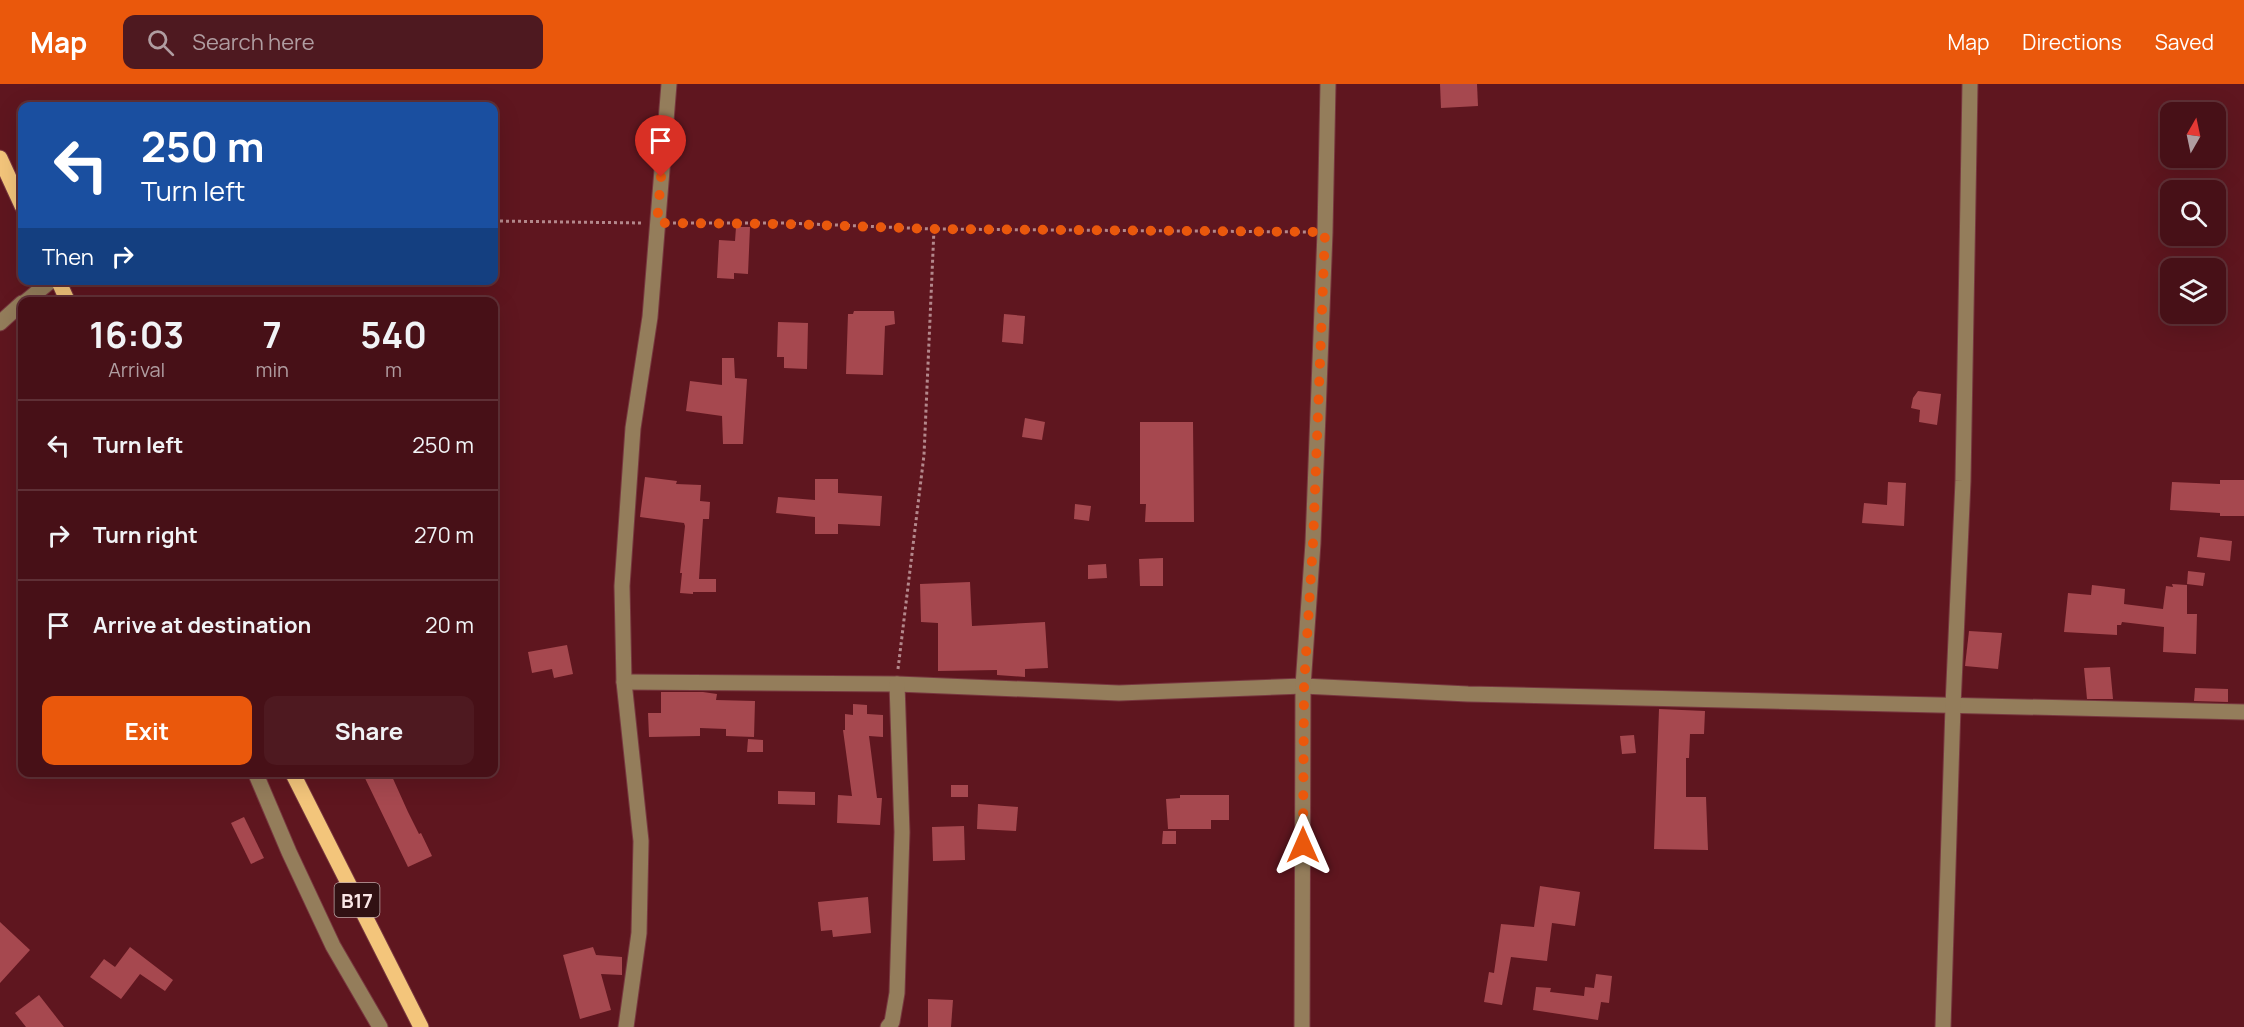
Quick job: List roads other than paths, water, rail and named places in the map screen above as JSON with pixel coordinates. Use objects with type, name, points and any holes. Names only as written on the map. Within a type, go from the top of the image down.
[{"type":"main road","points":[[0,158],[18,197]]},
{"type":"main road","name":"B17","points":[[295,777],[421,1027]]},
{"type":"street","points":[[626,1027],[639,933],[641,841],[624,682],[622,575],[633,428],[650,317],[669,84]]},
{"type":"street","points":[[1302,1027],[1304,686],[1313,531],[1325,232],[1328,84]]},
{"type":"street","points":[[1943,1027],[1963,481],[1970,84]]},
{"type":"street","points":[[30,297],[46,285]]},
{"type":"street","points":[[0,323],[18,307]]},
{"type":"street","points":[[624,682],[897,684],[1119,693],[1304,686],[1468,694],[2244,712]]},
{"type":"street","points":[[888,1027],[892,1022],[897,993],[902,832],[897,684]]},
{"type":"street","points":[[257,777],[333,946],[380,1027]]}]
